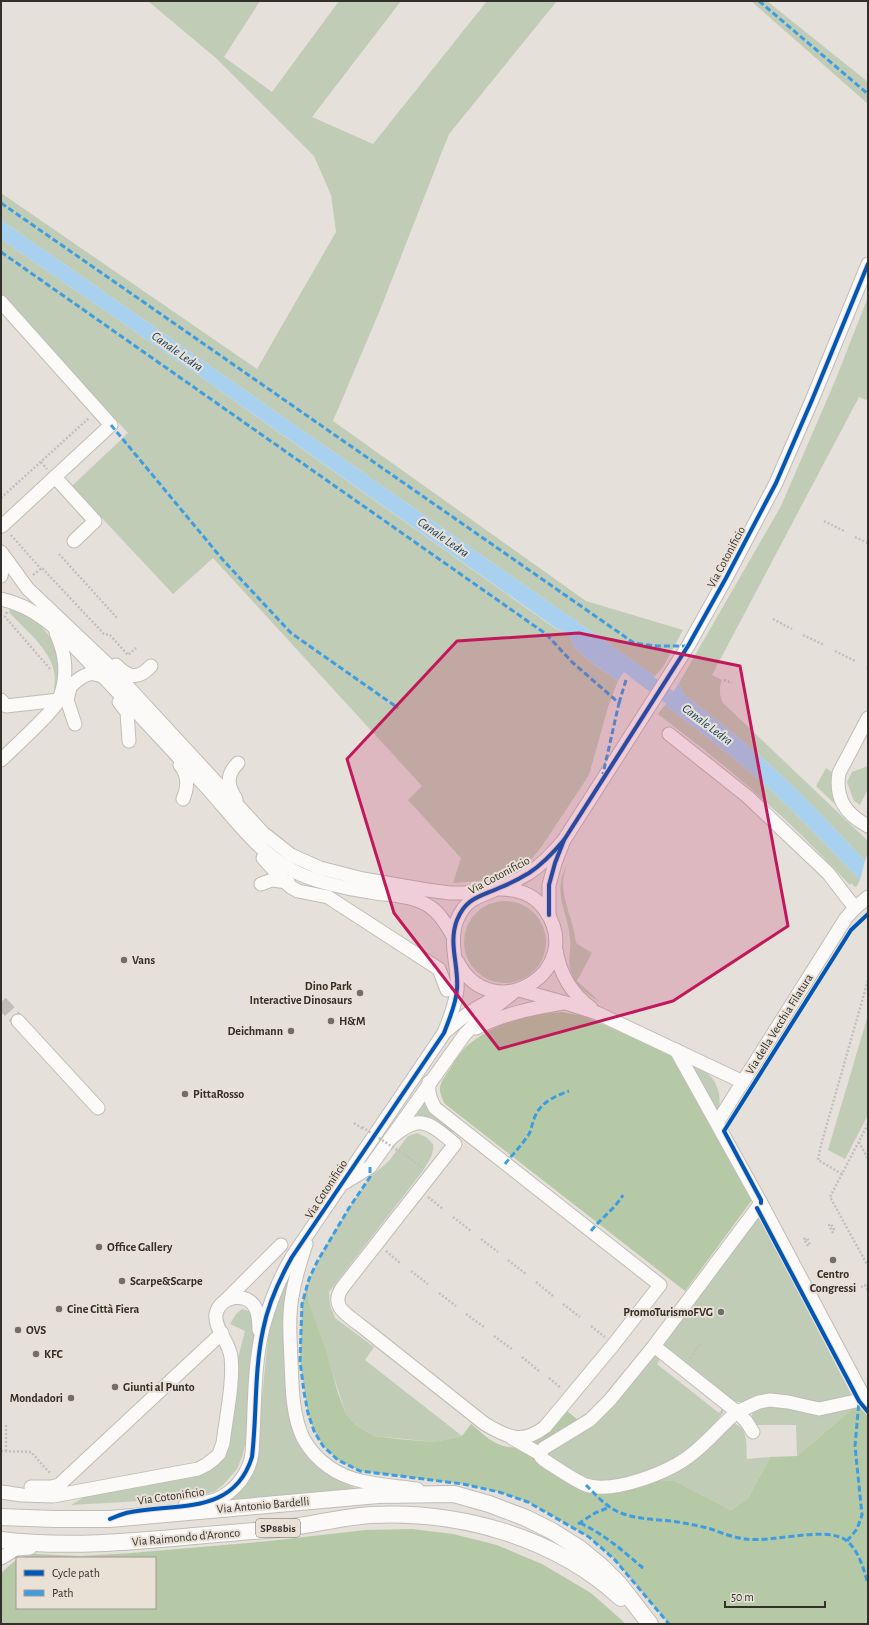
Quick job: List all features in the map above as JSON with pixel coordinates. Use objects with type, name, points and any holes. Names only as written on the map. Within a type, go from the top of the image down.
[{"type":"main road","name":"Via Antonio Bardelli","points":[[1,1517],[54,1519],[110,1518],[378,1495],[454,1494]]},
{"type":"main road","name":"Via Raimondo d'Aronco","points":[[454,1494],[489,1504],[526,1518],[552,1531],[579,1548],[601,1566],[619,1584],[649,1624]]},
{"type":"main road","name":"Via Raimondo d'Aronco","points":[[100,1544],[294,1527],[370,1515],[433,1516],[476,1523],[515,1535],[556,1553],[607,1587],[649,1624]]},
{"type":"main road","name":"SP88bis","points":[[1,1540],[100,1544]]},
{"type":"street","name":"Via Cotonificio","points":[[110,1518],[130,1512],[215,1500],[230,1491],[242,1478],[252,1457],[259,1352],[263,1329],[278,1284],[292,1257],[444,1033],[454,1009],[457,990],[453,936],[454,927],[462,911],[468,904],[483,893],[496,890],[514,882],[550,857],[564,840],[688,646],[776,483],[868,264]]},
{"type":"street","points":[[1,302],[111,425],[54,477],[3,528]]},
{"type":"street","points":[[54,477],[95,521],[74,541]]},
{"type":"street","points":[[1,553],[4,562],[1,576]]},
{"type":"street","points":[[1,553],[28,589],[106,663],[263,833],[291,855],[320,868],[363,879],[450,893],[483,893]]},
{"type":"street","points":[[5,603],[28,608],[55,628],[157,733],[256,843],[275,861],[294,872],[351,889],[413,899],[426,904],[440,915],[453,936]]},
{"type":"street","points":[[55,628],[61,642],[66,667],[65,679],[59,700]]},
{"type":"street","points":[[81,639],[98,646],[119,668],[130,675],[142,674],[151,666]]},
{"type":"street","points":[[1,760],[44,718],[70,688],[85,675],[92,673],[102,676]]},
{"type":"street","points":[[70,688],[67,700],[68,707],[75,724]]},
{"type":"street","points":[[117,691],[117,700],[127,712],[129,741]]},
{"type":"street","points":[[1,700],[6,706],[59,700]]},
{"type":"street","points":[[868,718],[839,773],[837,783],[839,796],[846,809],[868,826]]},
{"type":"street","points":[[157,733],[161,743],[185,771],[188,786],[183,800]]},
{"type":"street","points":[[669,734],[754,802],[828,873],[855,908]]},
{"type":"street","points":[[238,763],[230,774],[230,787],[238,802],[263,833]]},
{"type":"street","points":[[224,808],[227,816],[284,881],[298,891],[328,897],[439,969],[447,990]]},
{"type":"street","name":"Via Cotonificio","points":[[549,915],[549,885],[555,863],[564,840]]},
{"type":"street","points":[[261,884],[272,880],[299,884],[320,880]]},
{"type":"street","points":[[320,880],[328,897]]},
{"type":"street","name":"Via Cotonificio","points":[[444,1033],[472,1010],[488,1001],[530,986],[539,979],[553,959],[556,947],[555,931],[549,915],[543,907],[527,894],[517,890],[496,890]]},
{"type":"street","name":"Via della Vecchia Filatura","points":[[513,991],[566,1003],[597,1013],[743,1082],[824,952],[855,908],[868,897]]},
{"type":"street","name":"Via della Vecchia Filatura","points":[[556,947],[558,962],[565,980],[583,1002],[597,1013]]},
{"type":"street","name":"Via Cotonificio","points":[[454,952],[462,971],[473,982],[487,989],[513,991]]},
{"type":"street","points":[[339,1186],[370,1167],[429,1082],[465,1034],[481,1018],[513,991]]},
{"type":"street","points":[[465,1034],[510,1014],[566,1003]]},
{"type":"street","points":[[18,1021],[98,1108]]},
{"type":"street","points":[[465,1132],[338,1293],[338,1299],[339,1306],[343,1311],[486,1424],[540,1454],[540,1457],[544,1460],[586,1485],[611,1486],[627,1484],[648,1478],[686,1459],[702,1446],[737,1412],[759,1402],[770,1400],[788,1402],[819,1409],[865,1399],[761,1203],[676,1050]]},
{"type":"street","points":[[429,1082],[428,1092],[430,1099],[436,1108],[660,1285],[614,1344],[545,1427],[530,1437],[512,1438]]},
{"type":"street","points":[[717,1123],[743,1082]]},
{"type":"street","points":[[390,1139],[403,1128],[417,1122],[433,1127],[455,1144]]},
{"type":"street","points":[[540,1454],[544,1448],[590,1420],[610,1400],[654,1346],[761,1203]]},
{"type":"street","name":"Via Cotonificio","points":[[310,1231],[293,1291],[289,1318],[294,1406],[303,1438],[322,1462],[330,1468],[352,1479],[454,1494]]},
{"type":"street","points":[[1,1492],[22,1495],[53,1496],[198,1469],[211,1462],[219,1454],[223,1443],[231,1376],[230,1349],[217,1324],[217,1311],[223,1302],[281,1245]]},
{"type":"street","points":[[223,1302],[232,1298],[239,1298],[245,1299],[254,1306],[258,1315],[259,1324],[259,1352]]},
{"type":"street","points":[[1,1484],[40,1487],[59,1485],[222,1333]]},
{"type":"street","points":[[654,1346],[737,1412],[746,1421],[753,1432]]},
{"type":"street","points":[[1,1558],[11,1550],[21,1548],[88,1548],[100,1544]]},
{"type":"path","points":[[1,498],[98,410]]},
{"type":"path","points":[[824,521],[844,531]]},
{"type":"path","points":[[3,528],[104,634],[110,635],[128,655],[136,648]]},
{"type":"path","points":[[855,537],[868,543]]},
{"type":"path","points":[[59,554],[118,619]]},
{"type":"path","points":[[27,578],[41,569]]},
{"type":"path","points":[[5,603],[5,617],[53,672]]},
{"type":"path","points":[[773,619],[792,629]]},
{"type":"path","points":[[803,635],[824,645]]},
{"type":"path","points":[[835,651],[855,661]]},
{"type":"path","points":[[724,680],[732,683]]},
{"type":"path","points":[[842,1174],[818,1160],[868,980]]},
{"type":"path","points":[[354,1123],[414,1161],[410,1161]]},
{"type":"path","points":[[868,1124],[830,1197],[868,1266]]},
{"type":"path","points":[[858,1142],[868,1159]]},
{"type":"path","points":[[426,1196],[443,1209]]},
{"type":"path","points":[[453,1217],[471,1231]]},
{"type":"path","points":[[481,1239],[498,1252]]},
{"type":"path","points":[[384,1250],[400,1263]]},
{"type":"path","points":[[508,1260],[526,1274]]},
{"type":"path","points":[[410,1271],[428,1284]]},
{"type":"path","points":[[536,1282],[553,1296]]},
{"type":"path","points":[[861,1287],[865,1285],[868,1291]]},
{"type":"path","points":[[439,1293],[456,1306]]},
{"type":"path","points":[[563,1304],[580,1317]]},
{"type":"path","points":[[466,1314],[484,1327]]},
{"type":"path","points":[[591,1326],[609,1340]]},
{"type":"path","points":[[494,1336],[512,1350]]},
{"type":"path","points":[[682,1368],[702,1343]]},
{"type":"path","points":[[522,1357],[539,1370]]},
{"type":"path","points":[[549,1378],[567,1392]]},
{"type":"path","points":[[6,1423],[6,1451]]},
{"type":"path","points":[[1,1451],[31,1452],[56,1480]]},
{"type":"highlighted area","points":[[579,633],[740,666],[788,926],[673,1001],[499,1049],[394,913],[347,759],[457,641]]},
{"type":"green space","points":[[148,1],[260,1],[224,57],[272,92],[339,1],[401,1],[312,117],[373,144],[487,1],[557,1],[449,134],[380,310],[333,421],[586,601],[683,630],[663,667],[655,676],[1,220],[1,193],[257,369],[336,232],[331,195],[314,156],[217,59]]},
{"type":"green space","points":[[751,1],[767,1],[868,82],[868,104]]},
{"type":"green space","points":[[1,239],[198,375],[556,629],[568,635],[574,646],[581,654],[618,681],[608,707],[589,775],[531,860],[518,870],[502,875],[481,881],[453,883],[461,858],[408,800],[422,786],[213,558],[173,594],[72,486],[128,433],[1,293]]},
{"type":"green space","points":[[868,297],[868,397],[866,400],[859,397],[712,675],[722,680],[720,692],[723,703],[868,841],[868,852],[865,861],[812,805],[780,774],[722,724],[686,696],[679,683],[781,506],[835,381]]},
{"type":"green space","points":[[11,606],[18,608],[39,623],[52,640],[62,662],[56,690],[54,688],[55,677],[53,666],[48,656],[41,646],[9,612]]},
{"type":"green space","points":[[665,705],[727,753],[776,794],[860,880],[857,886],[855,887],[851,883],[850,885],[795,829],[748,786],[658,714]]},
{"type":"green space","points":[[868,766],[868,789],[860,805],[854,801],[847,782],[852,772]]},
{"type":"green space","points":[[826,768],[835,774],[832,784],[835,798],[842,811],[816,786]]},
{"type":"green space","points":[[567,864],[563,878],[563,890],[576,943],[592,953],[577,981],[600,1002],[587,994],[580,987],[574,980],[569,966],[570,938],[561,893],[561,884]]},
{"type":"green space","points":[[505,901],[521,904],[534,913],[543,926],[546,942],[543,958],[534,971],[521,980],[505,983],[489,980],[476,971],[467,958],[464,942],[467,926],[476,913],[489,904]]},
{"type":"green space","points":[[562,1012],[584,1016],[676,1057],[752,1200],[685,1291],[445,1104],[442,1098],[440,1086],[444,1078],[463,1050],[478,1037],[500,1025],[512,1021],[537,1015]]},
{"type":"green space","points":[[868,1015],[868,1115],[845,1159],[828,1150]]},
{"type":"green space","points":[[692,1064],[706,1072],[715,1083],[719,1096],[719,1113]]},
{"type":"green space","points":[[425,1094],[455,1129],[452,1133],[432,1118],[412,1114]]},
{"type":"green space","points":[[417,1133],[426,1137],[433,1144],[433,1151],[430,1158],[422,1172],[329,1292],[330,1305],[335,1318],[374,1347],[365,1360],[462,1436],[434,1442],[374,1436],[357,1426],[346,1414],[308,1299],[309,1279],[328,1242],[349,1208],[370,1177],[388,1162],[408,1136]]},
{"type":"green space","points":[[757,1212],[853,1398],[827,1404],[757,1397],[742,1402],[733,1402],[660,1343]]},
{"type":"green space","points":[[294,1266],[287,1396],[294,1431],[307,1453],[324,1471],[341,1482],[357,1489],[230,1500],[246,1485],[256,1466],[259,1454],[261,1407],[268,1339],[275,1306]]},
{"type":"green space","points":[[309,1279],[308,1299],[327,1354],[338,1393],[346,1414],[357,1426],[374,1436],[434,1442],[462,1436],[471,1424],[494,1442],[505,1446],[516,1447],[536,1441],[545,1435],[567,1411],[582,1423],[536,1455],[587,1488],[651,1481],[675,1481],[731,1510],[748,1498],[770,1457],[797,1456],[858,1404],[868,1415],[868,1624],[669,1624],[615,1560],[589,1537],[528,1502],[499,1492],[463,1484],[360,1471],[338,1460],[323,1446],[314,1431],[308,1413],[300,1361],[302,1304]]},
{"type":"green space","points":[[242,1309],[252,1312],[256,1328],[249,1366],[250,1380],[245,1445],[237,1469],[223,1485],[215,1491],[205,1495],[71,1505],[89,1494],[111,1492],[202,1474],[229,1442],[238,1358],[245,1331],[230,1324],[236,1314]]},
{"type":"green space","points":[[654,1350],[662,1356],[657,1364],[719,1413],[723,1408],[723,1413],[691,1450],[648,1472],[621,1481],[586,1481],[544,1458],[546,1450],[592,1422]]},
{"type":"green space","points":[[858,1404],[797,1456],[796,1425],[757,1425],[753,1424],[751,1418],[753,1411],[764,1406]]},
{"type":"green space","points":[[733,1423],[742,1428],[746,1438],[747,1459],[770,1457],[748,1498],[731,1510],[675,1481],[651,1481]]},
{"type":"green space","points":[[412,1529],[453,1534],[497,1545],[542,1564],[591,1593],[626,1624],[1,1624],[1,1573],[16,1560],[16,1609],[156,1609],[156,1557],[23,1557],[35,1554],[80,1556],[131,1553],[269,1541],[365,1530]]},
{"type":"water","points":[[1,220],[655,676],[646,688],[624,672],[618,681],[577,650],[566,633],[557,629],[198,375],[1,239]]},
{"type":"water","points":[[679,683],[686,696],[722,724],[780,774],[812,805],[865,861],[860,880],[776,794],[727,753],[665,705]]},
{"type":"waterway","name":"Canale Ledra","points":[[635,672],[684,708]]},
{"type":"tunnel","points":[[1,1002],[18,1021]]},
{"type":"marked path","points":[[759,1],[868,94]]},
{"type":"marked path","points":[[1,203],[634,643],[656,646],[688,646]]},
{"type":"marked path","points":[[1,252],[546,634],[572,662],[619,703],[603,774]]},
{"type":"marked path","points":[[111,425],[223,560],[291,633],[398,708]]},
{"type":"marked path","points":[[619,703],[626,680]]},
{"type":"marked path","points":[[505,1164],[529,1135],[536,1113],[548,1101],[569,1091]]},
{"type":"marked path","points":[[370,1167],[370,1177],[349,1208],[317,1262],[309,1279],[302,1304],[300,1361],[304,1392],[308,1413],[314,1431],[323,1446],[338,1460],[360,1471],[463,1484],[499,1492],[528,1502],[589,1537],[615,1560],[669,1624]]},
{"type":"marked path","points":[[591,1231],[623,1195]]},
{"type":"marked path","points":[[847,1541],[857,1529],[862,1515],[855,1446],[859,1401]]},
{"type":"marked path","points":[[586,1485],[611,1508],[635,1517],[690,1524],[746,1539],[757,1540],[814,1534],[838,1536],[847,1541],[855,1550],[868,1584]]},
{"type":"marked path","points":[[578,1524],[595,1513],[610,1507]]},
{"type":"marked path","points":[[580,1523],[589,1527],[621,1549],[643,1568]]},
{"type":"cycle path","points":[[549,915],[549,885],[555,863],[564,840],[688,646],[726,578],[776,483],[868,264]]},
{"type":"cycle path","points":[[110,1519],[131,1512],[185,1506],[218,1498],[232,1489],[244,1476],[252,1457],[254,1441],[260,1346],[265,1320],[278,1283],[292,1257],[444,1033],[452,1012],[456,995],[457,980],[453,937],[457,920],[465,907],[474,899],[514,881],[534,870],[548,858],[564,840]]},
{"type":"cycle path","points":[[761,1203],[761,1200],[724,1131],[851,930],[868,914]]},
{"type":"cycle path","points":[[757,1208],[859,1401],[868,1412]]},
{"type":"place","name":"Vans","points":[[124,960]]},
{"type":"place","name":"Dino Park Interactive Dinosaurs","points":[[360,993]]},
{"type":"place","name":"H&M","points":[[331,1021]]},
{"type":"place","name":"Deichmann","points":[[291,1031]]},
{"type":"place","name":"PittaRosso","points":[[185,1094]]},
{"type":"place","name":"Office Gallery","points":[[99,1247]]},
{"type":"place","name":"Centro Congressi","points":[[833,1260]]},
{"type":"place","name":"Scarpe&Scarpe","points":[[122,1281]]},
{"type":"place","name":"Cine Città Fiera","points":[[59,1309]]},
{"type":"place","name":"PromoTurismoFVG","points":[[721,1312]]},
{"type":"place","name":"OVS","points":[[18,1330]]},
{"type":"place","name":"KFC","points":[[36,1354]]},
{"type":"place","name":"Giunti al Punto","points":[[115,1387]]},
{"type":"place","name":"Mondadori","points":[[71,1398]]}]
